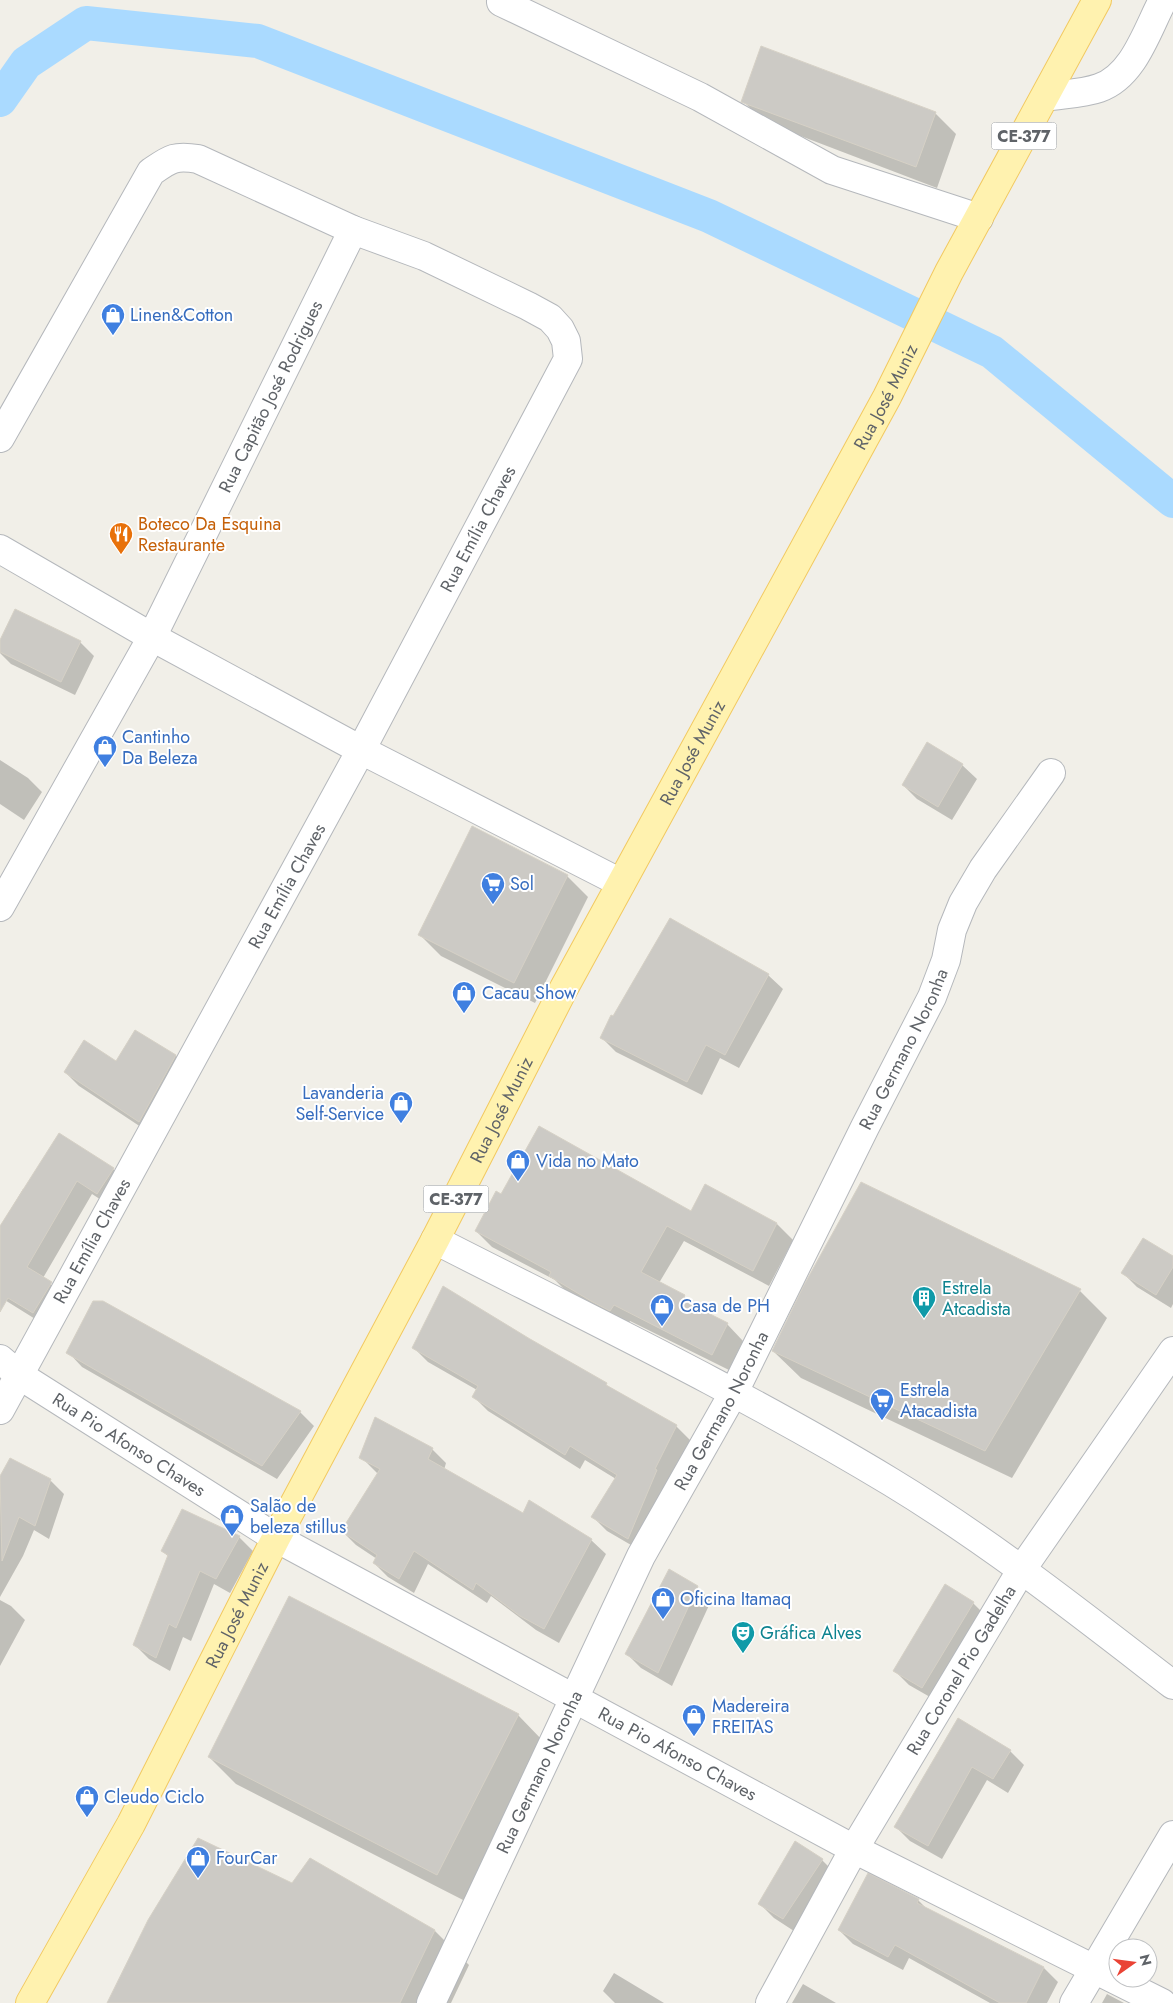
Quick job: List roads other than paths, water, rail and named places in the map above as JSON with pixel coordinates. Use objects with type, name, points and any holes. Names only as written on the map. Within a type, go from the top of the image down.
[{"type":"main road","name":"CE-377","points":[[979,218],[1098,0]]},
{"type":"main road","name":"Rua José Muniz","points":[[30,2003],[131,1824],[276,1538],[435,1240],[564,988],[887,397],[949,272],[979,218]]},
{"type":"street","points":[[502,0],[501,2],[700,97],[832,170],[979,218]]},
{"type":"street","points":[[1045,97],[1097,89],[1121,76],[1163,0]]},
{"type":"street","points":[[0,438],[151,172],[169,159],[179,156],[198,159],[353,230]]},
{"type":"street","name":"Rua Emília Chaves","points":[[0,1410],[10,1367],[361,750],[568,359],[566,341],[550,318],[424,256],[353,230]]},
{"type":"street","name":"Rua Capitão José Rodrigues","points":[[0,907],[152,637],[353,230]]},
{"type":"street","points":[[0,550],[152,637],[361,750],[621,883]]},
{"type":"street","name":"Rua Germano Noronha","points":[[431,2003],[641,1556],[734,1392],[865,1127],[932,997],[946,960],[952,930],[963,903],[983,869],[1051,773]]},
{"type":"street","points":[[435,1240],[734,1392],[892,1482],[1022,1569],[1173,1684]]},
{"type":"street","name":"Rua Coronel Pio Gadelha","points":[[770,2003],[854,1849],[1022,1569],[1173,1351]]},
{"type":"street","name":"Rua Pio Afonso Chaves","points":[[10,1367],[276,1538],[854,1849],[1162,2003]]},
{"type":"street","points":[[1074,2003],[1173,1835]]},
{"type":"waterway","points":[[0,100],[26,63],[86,23],[258,41],[709,216],[992,352],[1173,501]]},
{"type":"place","name":"Linen&Cotton","points":[[113,336]]},
{"type":"place","name":"Boteco Da Esquina Restaurante","points":[[121,555]]},
{"type":"place","name":"Cantinho Da Beleza","points":[[105,768]]},
{"type":"place","name":"Sol","points":[[493,905]]},
{"type":"place","name":"Cacau Show","points":[[464,1014]]},
{"type":"place","name":"Lavanderia Self-Service","points":[[401,1124]]},
{"type":"place","name":"Vida no Mato","points":[[518,1182]]},
{"type":"place","name":"Estrela Atcadista","points":[[924,1319]]},
{"type":"place","name":"Casa de PH","points":[[662,1327]]},
{"type":"place","name":"Estrela Atacadista","points":[[882,1421]]},
{"type":"place","name":"Salão de beleza stillus","points":[[232,1537]]},
{"type":"place","name":"Oficina Itamaq","points":[[663,1620]]},
{"type":"place","name":"Gráfica Alves","points":[[743,1654]]},
{"type":"place","name":"Madereira FREITAS","points":[[694,1737]]},
{"type":"place","name":"Cleudo Ciclo","points":[[87,1818]]},
{"type":"place","name":"FourCar","points":[[198,1879]]}]
